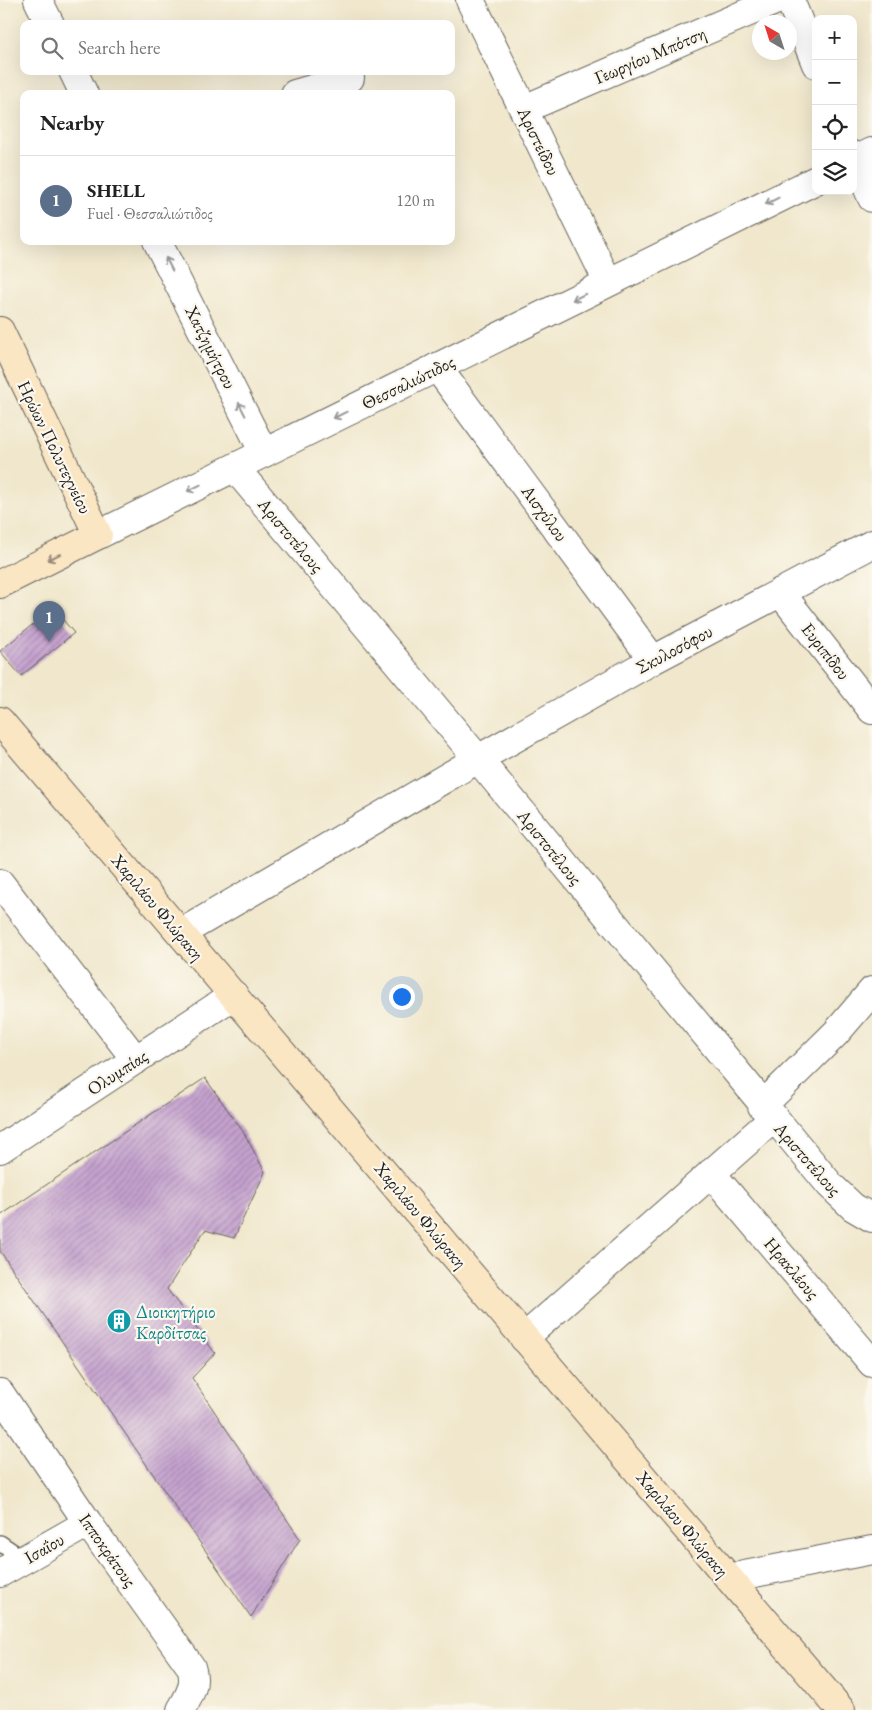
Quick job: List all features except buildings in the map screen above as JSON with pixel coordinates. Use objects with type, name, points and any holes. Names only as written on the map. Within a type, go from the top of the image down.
[{"type":"main road","name":"Ηρώων Πολυτεχνείου","points":[[0,331],[98,536]]},
{"type":"main road","name":"Θεσσαλιώτιδος","points":[[0,584],[98,536]]},
{"type":"main road","name":"Χαριλάου Φλώρακη","points":[[0,720],[841,1710]]},
{"type":"street","points":[[38,0],[48,20]]},
{"type":"street","name":"Αριστείδου","points":[[470,0],[608,282]]},
{"type":"street","name":"Γεωργίου Μπότση","points":[[524,110],[777,0]]},
{"type":"street","points":[[790,0],[814,60]]},
{"type":"street","points":[[75,75],[82,90]]},
{"type":"street","points":[[309,90],[350,78]]},
{"type":"street","points":[[858,157],[872,198]]},
{"type":"street","name":"Θεσσαλιώτιδος","points":[[98,536],[812,182]]},
{"type":"street","name":"Χατζημήτρου","points":[[159,245],[264,453]]},
{"type":"street","name":"Αισχύλου","points":[[438,367],[653,660]]},
{"type":"street","name":"Αριστοτέλους","points":[[235,468],[836,1193],[853,1207],[872,1218]]},
{"type":"street","name":"Σκυλοσόφου","points":[[181,933],[478,759],[653,660],[872,544]]},
{"type":"street","name":"Ευριπίδου","points":[[780,592],[872,710]]},
{"type":"street","points":[[0,883],[136,1060]]},
{"type":"street","points":[[524,1338],[711,1173],[768,1112],[872,991]]},
{"type":"street","name":"Ολυμπίας","points":[[0,1149],[234,995]]},
{"type":"street","name":"Ηρακλέους","points":[[711,1173],[872,1363]]},
{"type":"street","name":"Ιπποκράτους","points":[[0,1393],[88,1523],[191,1667],[193,1684],[181,1710]]},
{"type":"street","name":"Ισαΐου","points":[[0,1573],[88,1523]]},
{"type":"street","points":[[729,1578],[872,1550]]},
{"type":"lane","points":[[0,1543],[25,1560]]},
{"type":"place","name":"SHELL","points":[[49,642]]},
{"type":"place","name":"Διοικητήριο Καρδίτσας","points":[[119,1321]]}]
